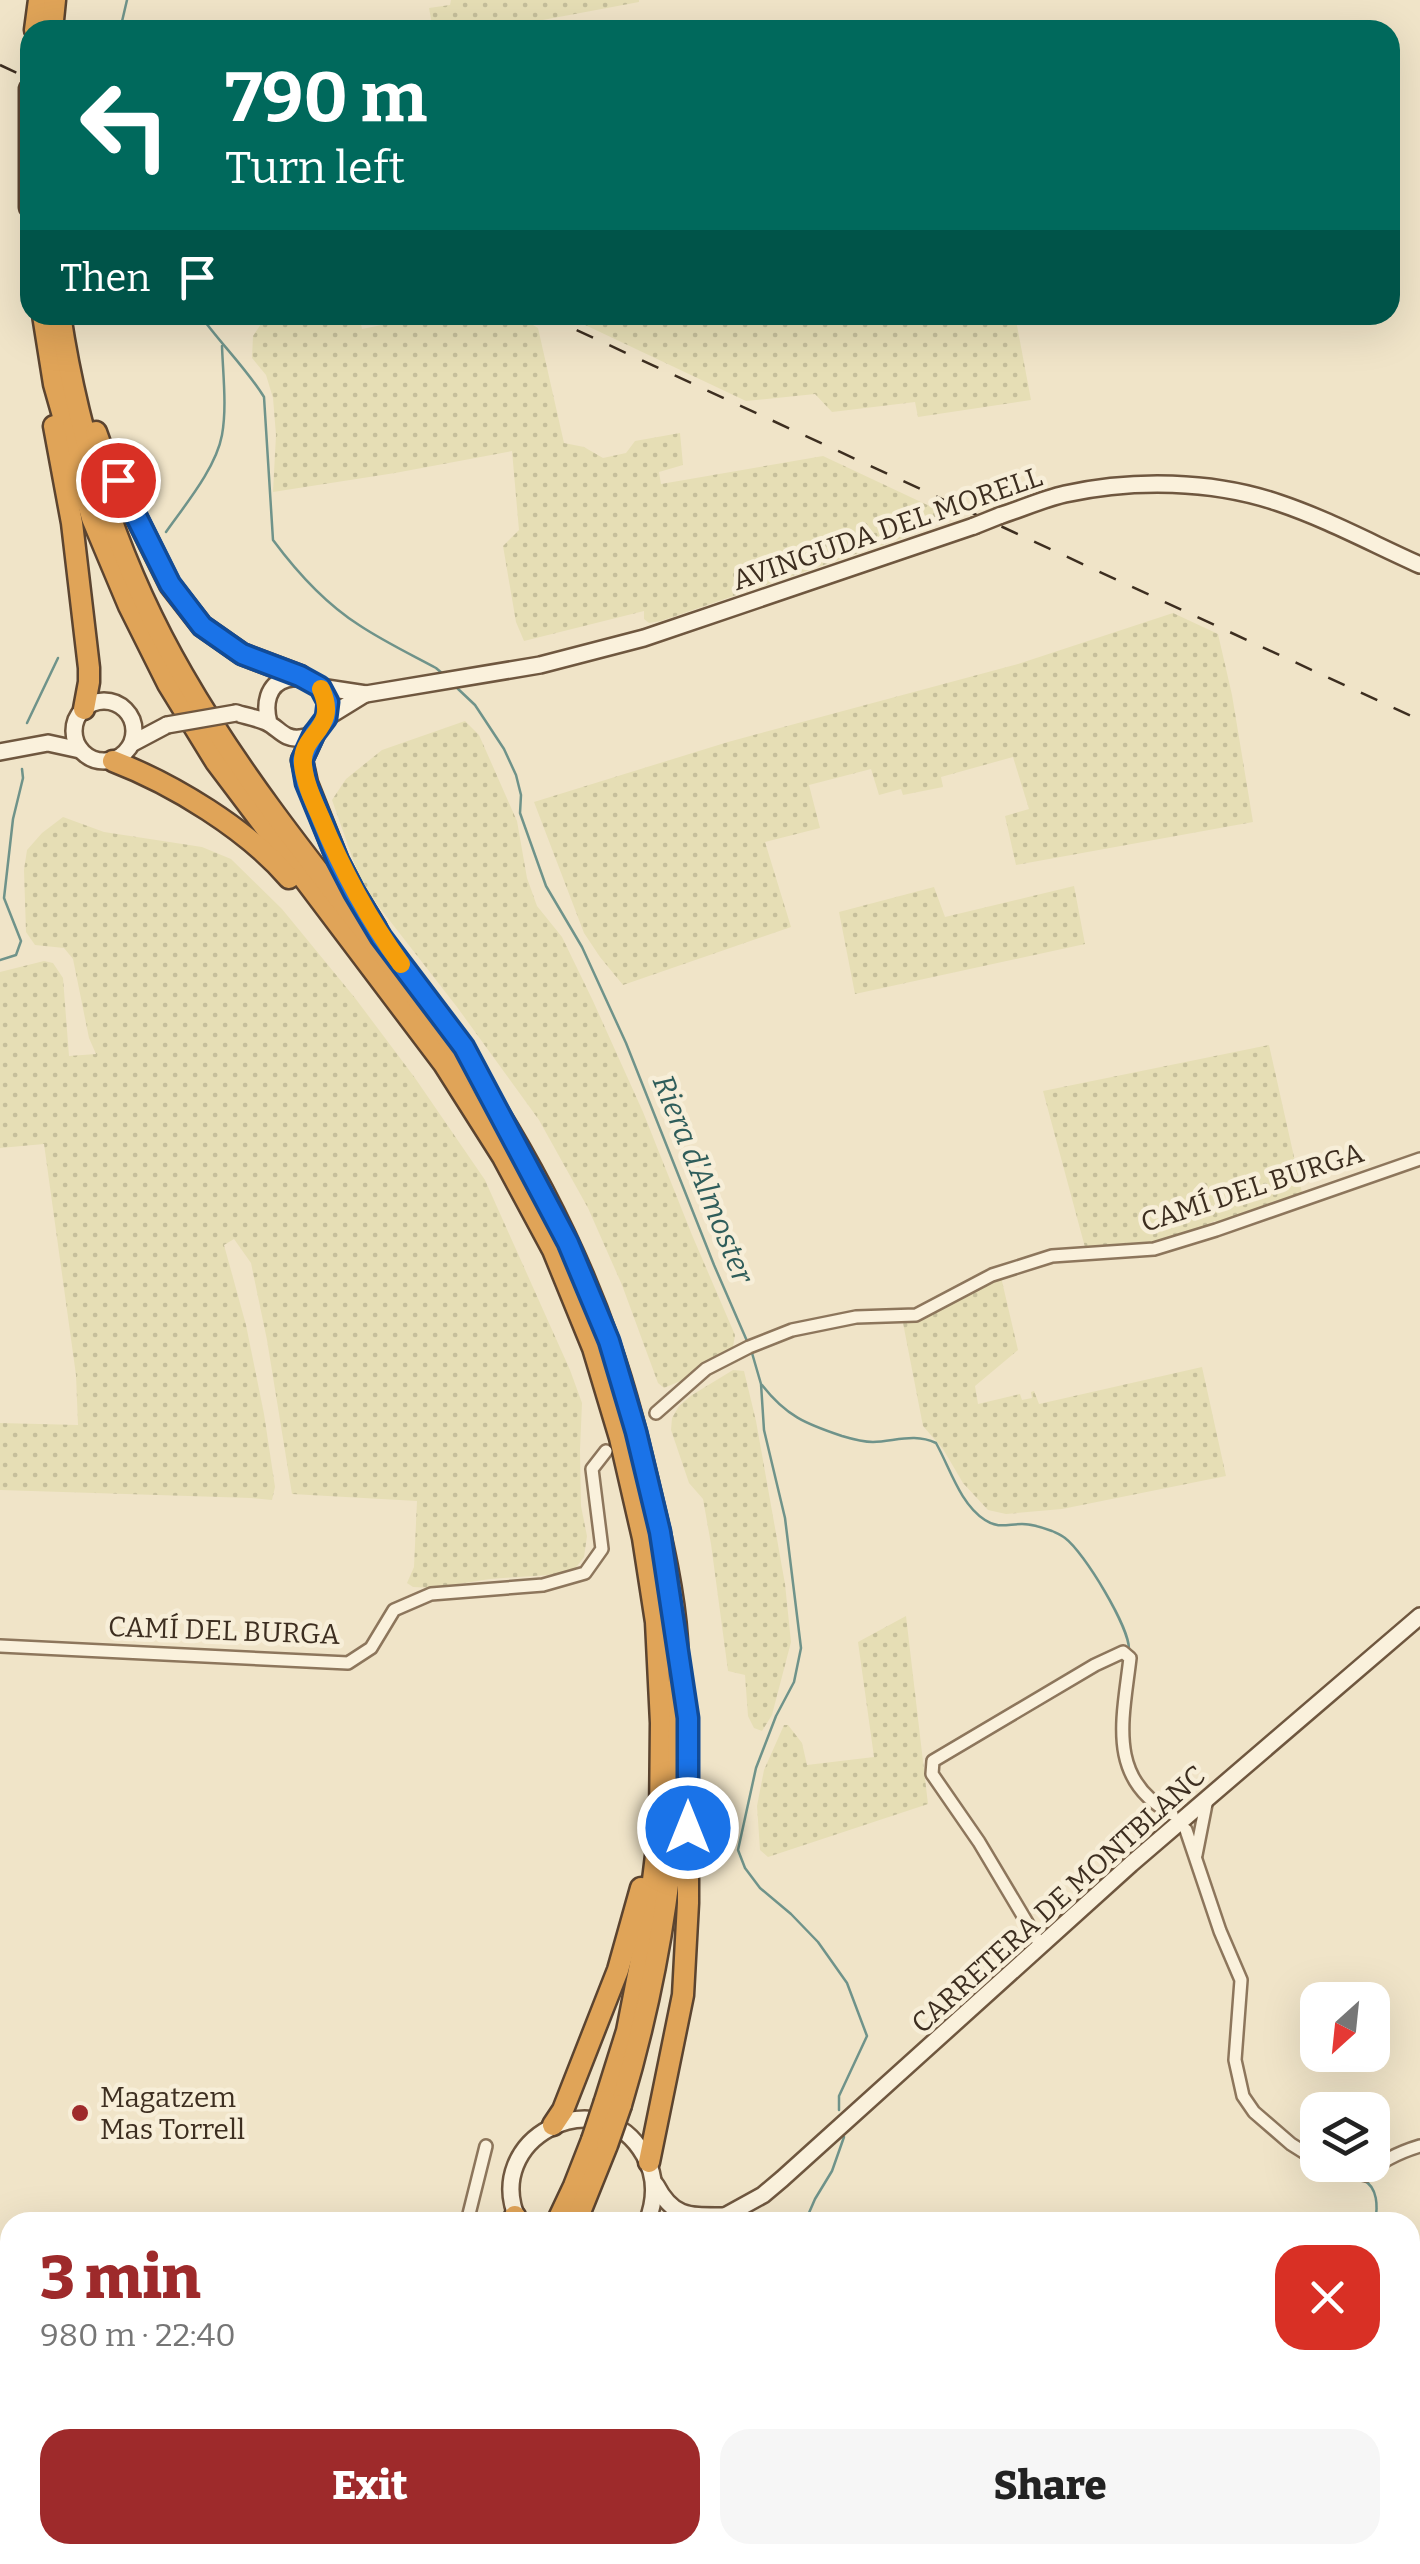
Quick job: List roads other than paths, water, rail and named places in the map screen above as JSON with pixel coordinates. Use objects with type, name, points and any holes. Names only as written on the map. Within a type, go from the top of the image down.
[{"type":"highway","points":[[42,325],[46,386],[72,523],[89,668],[79,715]]},
{"type":"highway","points":[[43,325],[54,384],[92,518],[168,684],[216,762],[511,1152]]},
{"type":"highway","points":[[61,325],[69,377],[106,509],[182,675],[230,750],[323,878],[457,1052],[511,1152],[568,1243],[609,1341],[656,1516],[688,1718],[688,1903],[683,1995],[668,2080],[656,2120],[651,2172]]},
{"type":"highway","points":[[72,325],[79,377],[101,446],[170,584],[202,626],[242,654],[300,676]]},
{"type":"highway","points":[[320,726],[302,760],[306,783],[346,877],[381,937],[464,1047],[594,1348],[644,1538],[656,1622],[660,1823],[647,1929],[613,2103]]},
{"type":"highway","points":[[113,760],[146,773],[228,823],[285,873],[511,1152]]},
{"type":"highway","points":[[552,2125],[563,2110],[618,1970],[641,1892],[651,1824],[656,1622]]},
{"type":"highway","points":[[579,2212],[613,2103],[642,2035],[662,1934],[676,1823],[677,1635]]},
{"type":"highway","points":[[562,2212],[600,2143]]},
{"type":"street","name":"AVINGUDA DEL MORELL","points":[[320,687],[366,694],[540,664],[644,638],[1062,494],[1097,488],[1190,486],[1278,502],[1420,565]]},
{"type":"street","points":[[0,752],[48,743],[80,750],[95,761],[113,760],[133,743],[167,725],[236,713],[267,696],[280,680],[300,676],[320,687],[328,702],[320,726],[300,739],[284,736],[269,723],[236,713]]},
{"type":"street","name":"AVINGUDA DEL MORELL","points":[[320,726],[366,694]]},
{"type":"street","points":[[267,696],[265,710],[269,723]]},
{"type":"street","points":[[48,743],[91,704],[110,701],[131,718],[133,743]]},
{"type":"street","points":[[79,715],[74,736],[80,750]]},
{"type":"street","points":[[131,718],[167,725]]},
{"type":"street","name":"CAMÍ DEL BURGA","points":[[656,1412],[706,1368],[792,1330],[856,1317],[916,1314],[992,1275],[1052,1256],[1154,1248],[1420,1159]]},
{"type":"street","name":"CAMÍ DEL BURGA","points":[[0,1646],[348,1663],[371,1648],[394,1610],[431,1594],[543,1584],[586,1573],[602,1549],[592,1470],[606,1452]]},
{"type":"street","name":"CARRETERA DE MONTBLANC","points":[[733,2212],[782,2179],[1041,1946],[1420,1616]]},
{"type":"street","points":[[1041,1946],[932,1774],[933,1761],[1094,1664],[1123,1652],[1130,1658],[1122,1722],[1125,1762],[1143,1794],[1172,1814]]},
{"type":"street","points":[[1195,1860],[1208,1799]]},
{"type":"street","points":[[1186,1830],[1241,1980],[1235,2060],[1243,2096],[1254,2112],[1300,2149]]},
{"type":"street","points":[[514,2212],[511,2196],[515,2165],[528,2143],[552,2125],[584,2119],[601,2121],[630,2136],[640,2148],[665,2203],[680,2212]]},
{"type":"street","points":[[470,2212],[486,2146]]},
{"type":"street","points":[[1390,2158],[1420,2146]]},
{"type":"street","points":[[650,2212],[654,2202],[651,2172]]},
{"type":"waterway","points":[[122,20],[127,0]]},
{"type":"waterway","name":"Riera d'Almoster","points":[[208,325],[264,397],[273,540],[335,607],[443,674]]},
{"type":"waterway","points":[[166,532],[199,486],[219,448],[224,413],[222,346]]},
{"type":"waterway","points":[[27,723],[58,658]]},
{"type":"waterway","name":"Riera d'Almoster","points":[[456,687],[475,705],[516,775],[520,813],[546,886],[582,947],[626,1043],[747,1341]]},
{"type":"waterway","points":[[0,960],[16,955],[21,941],[4,898],[22,769]]},
{"type":"waterway","name":"Riera d'Almoster","points":[[752,1353],[761,1384],[764,1430],[785,1518],[801,1648],[794,1682],[756,1768],[738,1850],[760,1888],[818,1942],[847,1983],[867,2036],[839,2096],[839,2110]]},
{"type":"waterway","points":[[762,1385],[798,1418],[842,1436],[869,1442],[913,1438],[936,1443],[962,1495],[985,1520],[999,1525],[1041,1527],[1073,1546],[1114,1609],[1129,1650]]},
{"type":"waterway","name":"Riera d'Almoster","points":[[809,2212],[832,2171],[844,2137]]},
{"type":"waterway","points":[[1366,2182],[1374,2192],[1376,2212]]},
{"type":"railway","points":[[0,65],[20,74]]},
{"type":"railway","points":[[566,325],[1420,720]]},
{"type":"place","name":"Magatzem Mas Torrell","points":[[80,2113]]}]
